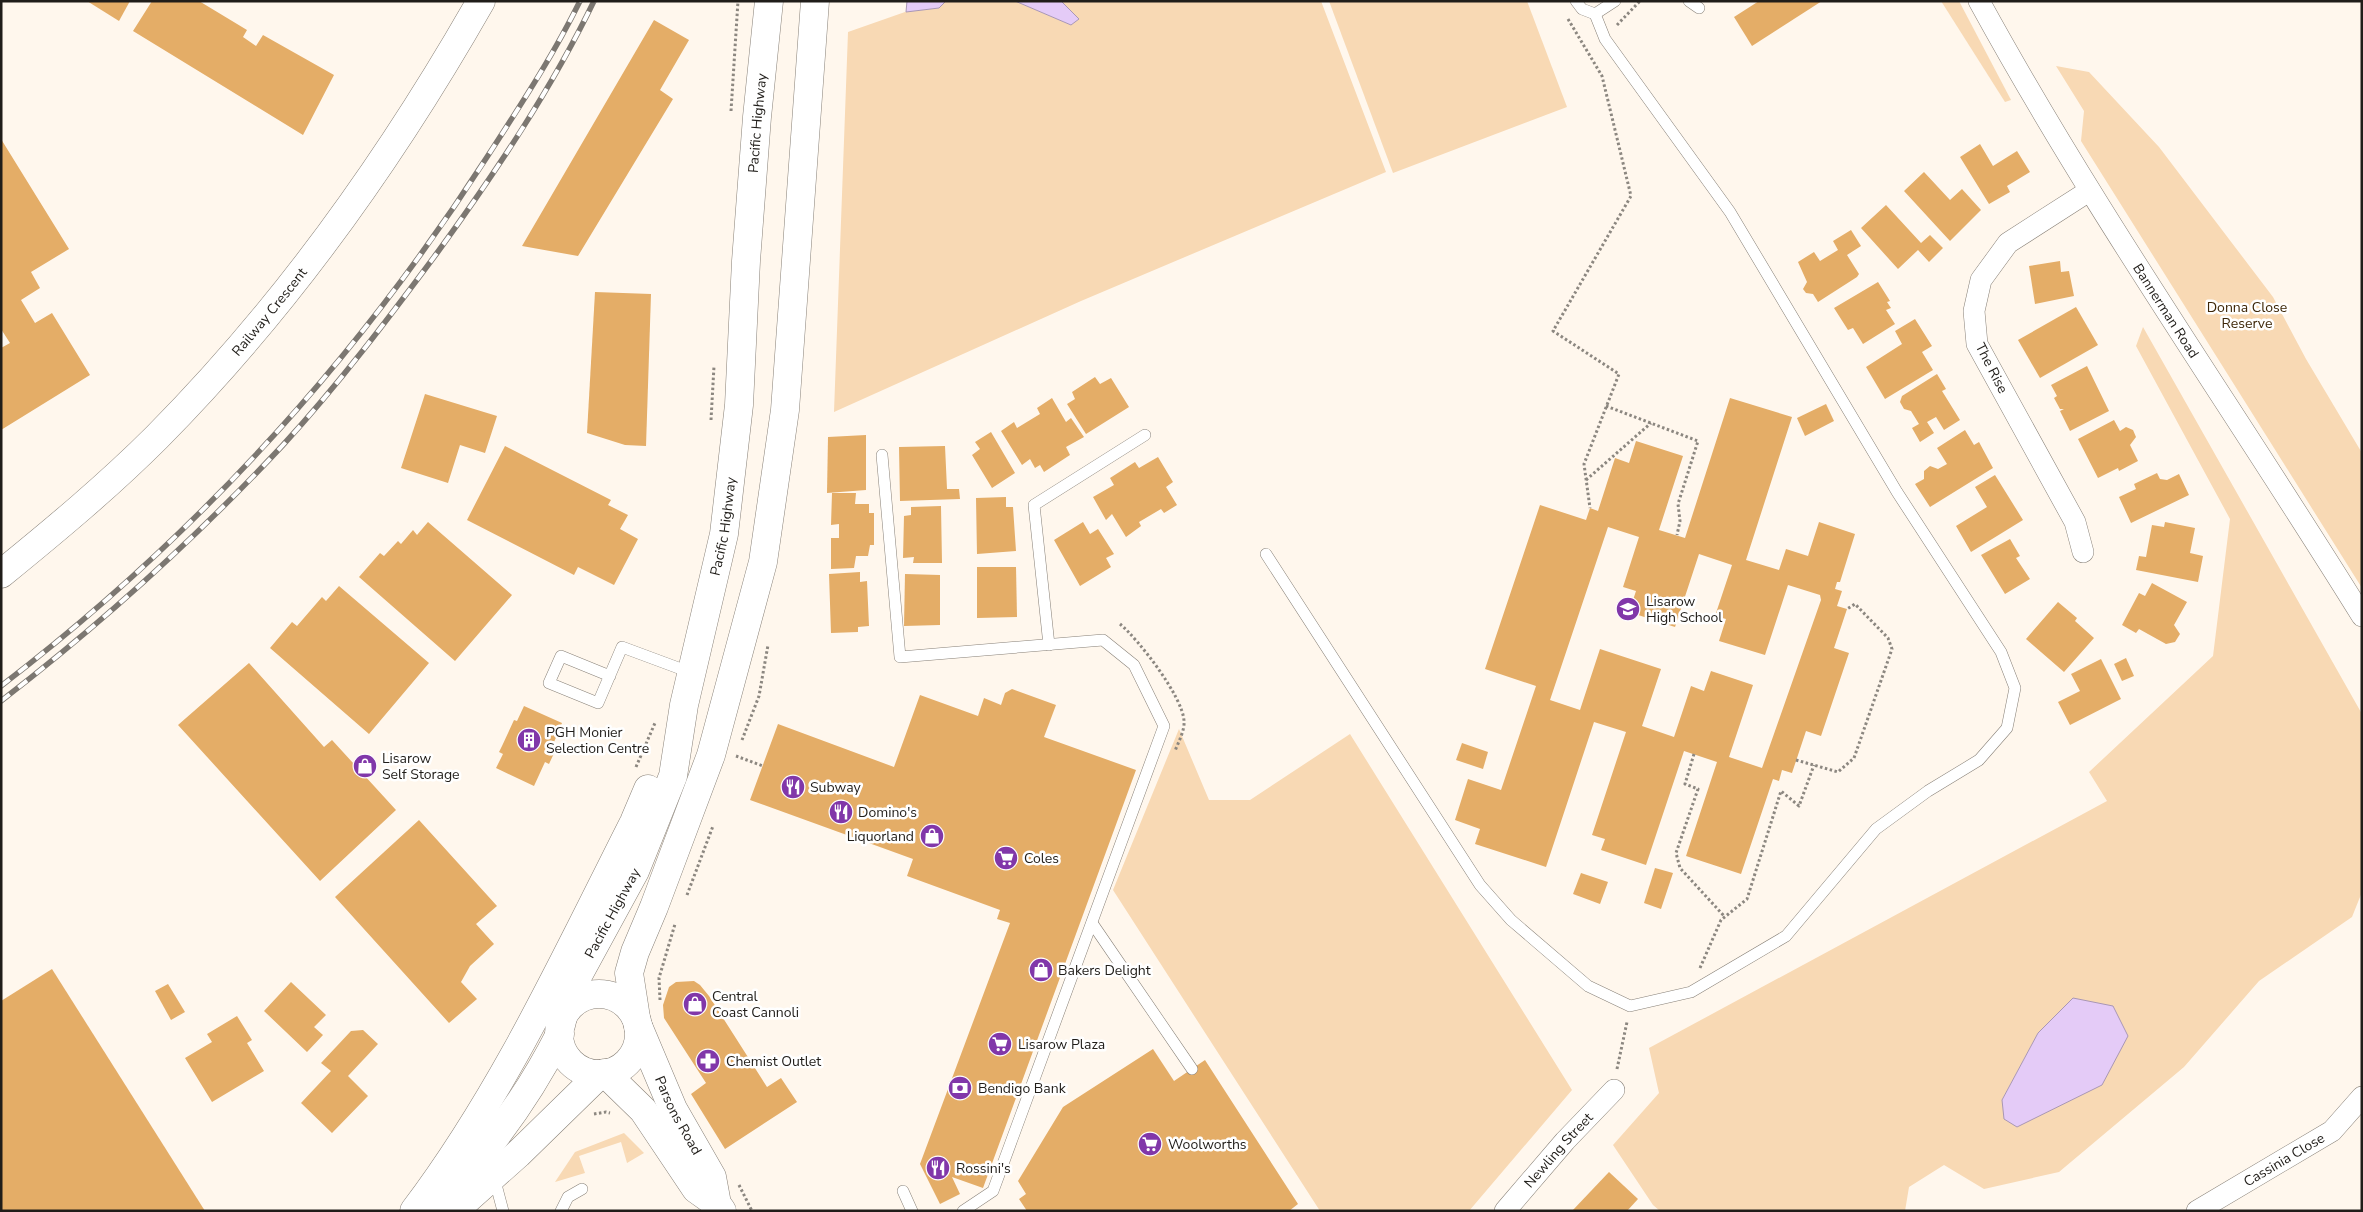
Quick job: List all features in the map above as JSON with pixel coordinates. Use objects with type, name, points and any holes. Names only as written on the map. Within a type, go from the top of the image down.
[{"type":"main road","name":"Railway Crescent","points":[[1,574],[109,483],[158,436],[251,335],[330,236],[379,167],[481,1]]},
{"type":"main road","name":"Pacific Highway","points":[[430,1211],[471,1167],[523,1099],[560,1029],[569,992],[635,871],[674,776],[684,705],[724,534],[739,405],[746,261],[757,117],[769,1]]},
{"type":"main road","points":[[454,1211],[603,1074],[622,1066],[634,1053],[639,1035],[629,973],[635,952],[654,907],[711,755],[763,562],[785,410],[815,1]]},
{"type":"main road","points":[[414,1211],[493,1092],[543,1000],[634,822],[684,705]]},
{"type":"main road","points":[[603,1074],[582,1070],[568,1059],[560,1043],[560,1029],[571,1006],[580,999],[601,994],[622,1002],[637,1022]]},
{"type":"main road","name":"Parsons Road","points":[[637,1022],[673,1109],[712,1177],[719,1207]]},
{"type":"main road","name":"Parsons Road","points":[[603,1074],[635,1100],[648,1116],[696,1189],[719,1207]]},
{"type":"street","name":"Bannerman Road","points":[[1979,1],[2027,90],[2089,190],[2362,616]]},
{"type":"street","name":"The Rise","points":[[2083,552],[2074,522],[1977,344],[1974,312],[1981,280],[2008,242],[2089,190]]},
{"type":"street","name":"Newling Street","points":[[1505,1211],[1565,1141],[1614,1090]]},
{"type":"street","name":"Cassinia Close","points":[[2198,1211],[2332,1131],[2362,1096]]},
{"type":"lane","points":[[1266,554],[1480,885],[1511,920],[1588,986],[1630,1006],[1689,993],[1786,936],[1876,828],[1928,791],[1979,760],[2007,728],[2015,688],[2000,652],[1897,492],[1730,212],[1605,39],[1595,14],[1582,9],[1576,1]]},
{"type":"lane","points":[[1595,14],[1615,1]]},
{"type":"lane","points":[[1689,1],[1699,8]]},
{"type":"lane","points":[[1049,644],[1034,505],[1145,435]]},
{"type":"lane","points":[[882,455],[900,656],[1103,640],[1134,665],[1164,726],[993,1190],[963,1211]]},
{"type":"lane","points":[[610,676],[561,656],[549,683],[598,703],[610,676],[622,647],[692,673]]},
{"type":"lane","points":[[1092,923],[1192,1069]]},
{"type":"lane","points":[[494,1176],[503,1211]]},
{"type":"lane","points":[[561,1211],[568,1197],[582,1189]]},
{"type":"lane","points":[[903,1191],[912,1211]]},
{"type":"path","points":[[731,118],[738,1]]},
{"type":"path","points":[[1564,13],[1602,76],[1631,196],[1553,331],[1619,374],[1584,464],[1590,508]]},
{"type":"path","points":[[710,424],[714,364]]},
{"type":"path","points":[[1606,406],[1698,441],[1678,504],[1680,521],[1677,535]]},
{"type":"path","points":[[1586,480],[1651,423]]},
{"type":"path","points":[[1796,760],[1838,772],[1854,758],[1892,649],[1888,638],[1854,604],[1847,609]]},
{"type":"path","points":[[1694,754],[1685,784],[1698,789],[1676,853],[1680,868],[1725,917]]},
{"type":"path","points":[[736,756],[763,766]]},
{"type":"path","points":[[1689,993],[1721,920],[1747,899],[1781,791],[1799,806],[1814,765]]},
{"type":"path","points":[[1614,1090],[1630,1006]]},
{"type":"path","points":[[585,1116],[606,1112],[613,1115]]},
{"type":"green space","points":[[946,1],[1015,1],[1071,25],[1079,19],[1061,1],[1321,1],[1386,172],[1081,301],[834,412],[848,32],[905,12],[939,8]]},
{"type":"green space","points":[[1329,1],[1527,1],[1567,107],[1393,173]]},
{"type":"green space","points":[[1941,1],[1959,1],[2011,100],[2005,102]]},
{"type":"green space","name":"Donna Close Reserve","points":[[2056,66],[2089,72],[2159,147],[2273,297],[2306,359],[2362,453],[2362,588],[2081,141],[2084,111]]},
{"type":"green space","points":[[2143,327],[2362,714],[2362,892],[2352,917],[2259,981],[2184,1067],[2059,1172],[1984,1189],[1944,1165],[1909,1187],[1905,1211],[1660,1211],[1653,1205],[1613,1145],[1659,1093],[1649,1048],[2107,801],[2089,772],[2213,656],[2230,519],[2136,346]],"holes":[[[2073,998],[2002,1100],[2038,1033]]]},
{"type":"green space","points":[[1179,729],[1209,800],[1250,800],[1350,734],[1572,1090],[1469,1211],[1320,1211],[1113,890]]},
{"type":"green space","points":[[624,1133],[644,1153],[627,1163],[621,1142],[579,1156],[585,1173],[555,1182],[575,1152]]},
{"type":"shaded area","points":[[907,1],[946,1],[939,8],[906,12]]},
{"type":"shaded area","points":[[1015,1],[1061,1],[1079,19],[1071,25]]},
{"type":"shaded area","points":[[2073,998],[2113,1006],[2128,1036],[2102,1085],[2017,1127],[2004,1119],[2002,1100],[2038,1033]]},
{"type":"building","points":[[87,1],[130,1],[119,21]]},
{"type":"building","points":[[152,1],[199,1],[247,30],[243,37],[256,46],[263,35],[334,75],[303,135],[133,31]]},
{"type":"building","points":[[1759,1],[1822,1],[1752,46],[1734,17]]},
{"type":"building","points":[[654,20],[689,40],[660,90],[673,99],[578,256],[522,246]]},
{"type":"building","points":[[1,139],[69,249],[31,272],[40,288],[21,300],[35,323],[52,313],[90,375],[1,430],[1,348],[10,343],[1,329]]},
{"type":"building","points":[[1980,144],[1993,166],[2017,151],[2030,172],[2007,186],[2010,192],[1989,204],[1960,157]]},
{"type":"building","points":[[1924,172],[1950,200],[1962,189],[1981,210],[1950,241],[1904,191]]},
{"type":"building","points":[[1886,205],[1921,243],[1930,235],[1943,248],[1929,262],[1918,250],[1898,269],[1861,228]]},
{"type":"building","points":[[1851,230],[1861,246],[1847,255],[1859,274],[1818,302],[1813,294],[1806,293],[1803,289],[1807,282],[1798,262],[1814,252],[1820,261],[1838,250],[1833,241]]},
{"type":"building","points":[[2060,261],[2061,272],[2069,271],[2074,296],[2035,304],[2029,266]]},
{"type":"building","points":[[1878,282],[1890,301],[1887,302],[1891,308],[1886,310],[1895,324],[1863,344],[1853,328],[1848,330],[1834,308]]},
{"type":"building","points":[[595,292],[651,294],[646,446],[625,445],[587,433]]},
{"type":"building","points":[[2076,307],[2098,345],[2040,378],[2018,340]]},
{"type":"building","points":[[1915,319],[1932,346],[1922,352],[1933,370],[1885,399],[1866,367],[1902,344],[1895,331]]},
{"type":"building","points":[[2087,366],[2109,411],[2070,431],[2060,411],[2064,409],[2060,409],[2054,398],[2057,396],[2051,385]]},
{"type":"building","points":[[1937,374],[1946,389],[1942,391],[1960,420],[1944,430],[1936,417],[1927,422],[1934,433],[1920,442],[1912,428],[1919,424],[1911,411],[1904,409],[1900,402],[1902,396]]},
{"type":"building","points":[[1095,377],[1100,384],[1111,378],[1129,407],[1086,434],[1067,404],[1075,399],[1072,392]]},
{"type":"building","points":[[425,394],[497,416],[485,453],[460,445],[448,483],[401,468]]},
{"type":"building","points":[[1052,398],[1066,422],[1071,418],[1084,437],[1066,447],[1070,455],[1044,472],[1040,465],[1035,468],[1030,459],[1022,465],[1001,431],[1014,422],[1017,428],[1040,414],[1037,408]]},
{"type":"building","points":[[1730,398],[1792,417],[1746,560],[1779,570],[1786,549],[1808,556],[1819,522],[1855,534],[1840,582],[1837,582],[1835,589],[1842,591],[1837,606],[1847,609],[1834,648],[1849,653],[1821,736],[1806,731],[1792,773],[1782,770],[1779,781],[1773,779],[1741,874],[1686,856],[1717,762],[1684,751],[1646,865],[1601,850],[1605,839],[1592,835],[1626,732],[1594,722],[1546,867],[1475,844],[1480,829],[1455,820],[1468,779],[1501,790],[1536,686],[1485,669],[1540,505],[1586,520],[1590,508],[1598,511],[1615,458],[1629,463],[1636,441],[1683,456],[1659,530],[1685,538]],"holes":[[[1608,527],[1639,537],[1623,587],[1636,591],[1629,612],[1675,627],[1699,554],[1732,565],[1715,616],[1726,619],[1719,641],[1765,655],[1788,585],[1820,595],[1821,600],[1762,768],[1729,757],[1753,685],[1711,671],[1704,691],[1691,686],[1674,737],[1642,726],[1661,669],[1600,649],[1580,710],[1550,700]]]},
{"type":"building","points":[[1826,404],[1834,421],[1805,436],[1797,418]]},
{"type":"building","points":[[2114,420],[2120,431],[2126,427],[2133,430],[2136,437],[2130,445],[2138,461],[2119,471],[2118,468],[2098,478],[2078,439]]},
{"type":"building","points":[[1965,430],[1974,445],[1979,442],[1993,468],[1930,507],[1915,484],[1924,479],[1924,471],[1930,466],[1938,469],[1947,464],[1937,448]]},
{"type":"building","points":[[991,432],[1015,473],[992,488],[972,455],[980,449],[975,442]]},
{"type":"building","points":[[866,435],[866,490],[827,493],[828,437]]},
{"type":"building","points":[[505,446],[611,500],[608,505],[628,515],[620,529],[638,539],[614,585],[578,567],[574,575],[467,520]]},
{"type":"building","points":[[945,446],[947,489],[959,489],[960,499],[900,501],[899,447]]},
{"type":"building","points":[[1158,457],[1173,482],[1166,487],[1177,505],[1164,513],[1161,509],[1139,522],[1141,526],[1126,537],[1112,514],[1106,520],[1093,497],[1114,485],[1110,478],[1135,462],[1139,468]]},
{"type":"building","points":[[2157,473],[2160,479],[2167,480],[2179,474],[2189,495],[2131,523],[2119,497],[2136,489],[2134,484]]},
{"type":"building","points":[[1995,475],[2023,520],[1971,552],[1956,526],[1987,507],[1975,487]]},
{"type":"building","points":[[832,493],[856,493],[855,504],[869,504],[869,513],[874,513],[874,545],[870,545],[868,556],[856,556],[854,568],[831,569],[831,538],[839,538],[839,524],[831,525]]},
{"type":"building","points":[[1006,497],[1006,507],[1013,507],[1016,551],[977,554],[976,498]]},
{"type":"building","points":[[941,506],[942,563],[913,563],[914,557],[903,558],[904,516],[911,515],[911,507]]},
{"type":"building","points":[[428,522],[512,595],[455,661],[359,577],[380,553],[384,556],[398,541],[401,544],[413,530],[417,535]]},
{"type":"building","points":[[1083,522],[1090,534],[1098,529],[1114,554],[1106,558],[1111,567],[1080,586],[1054,540]]},
{"type":"building","points":[[2165,522],[2195,528],[2190,553],[2203,556],[2198,582],[2136,570],[2139,556],[2146,557],[2152,525],[2164,527]]},
{"type":"building","points":[[2010,539],[2020,556],[2016,558],[2030,579],[2005,594],[1981,555]]},
{"type":"building","points":[[977,567],[1016,567],[1017,617],[977,618]]},
{"type":"building","points":[[860,572],[860,582],[867,581],[869,626],[858,627],[858,632],[831,633],[829,574]]},
{"type":"building","points":[[905,574],[940,575],[940,625],[904,626]]},
{"type":"building","points":[[2152,583],[2187,602],[2174,625],[2180,634],[2175,642],[2166,644],[2139,629],[2136,633],[2122,625],[2139,593],[2145,596]]},
{"type":"building","points":[[339,586],[429,663],[369,734],[270,648],[292,622],[297,626],[322,597],[326,601]]},
{"type":"building","points":[[2058,602],[2077,618],[2075,621],[2094,638],[2064,672],[2026,639]]},
{"type":"building","points":[[2126,658],[2134,676],[2122,681],[2114,664]]},
{"type":"building","points":[[2101,659],[2121,699],[2070,725],[2058,702],[2080,691],[2071,674]]},
{"type":"building","points":[[249,663],[324,747],[332,740],[396,810],[320,881],[178,725]]},
{"type":"building","name":"Lisarow Plaza","points":[[1012,689],[1056,705],[1044,737],[1136,770],[983,1188],[952,1177],[960,1194],[940,1204],[920,1164],[1010,923],[997,919],[1000,910],[907,876],[913,859],[750,800],[778,724],[894,767],[920,695],[978,716],[984,698],[1001,705],[1005,693]]},
{"type":"building","name":"PGH Monier Selection Centre","points":[[524,706],[562,723],[552,747],[556,749],[549,764],[545,762],[534,786],[496,768],[503,754],[499,752],[514,720],[517,721]]},
{"type":"building","points":[[1462,743],[1488,752],[1483,769],[1456,760]]},
{"type":"building","points":[[419,820],[497,906],[476,924],[494,944],[470,966],[461,982],[477,999],[449,1023],[335,897]]},
{"type":"building","points":[[1655,868],[1673,873],[1661,909],[1644,903]]},
{"type":"building","points":[[1581,873],[1608,882],[1600,904],[1573,894]]},
{"type":"building","points":[[52,969],[205,1211],[1,1211],[1,1001]]},
{"type":"building","points":[[694,981],[709,996],[767,1087],[781,1078],[797,1102],[725,1149],[691,1094],[706,1083],[664,1018],[663,1005],[669,987],[676,982]]},
{"type":"building","points":[[291,982],[326,1015],[314,1027],[323,1035],[307,1052],[264,1011]]},
{"type":"building","points":[[168,984],[185,1012],[171,1020],[155,991]]},
{"type":"building","points":[[237,1016],[252,1040],[247,1043],[264,1071],[212,1102],[185,1058],[212,1042],[207,1034]]},
{"type":"building","points":[[363,1030],[378,1044],[348,1076],[368,1096],[332,1133],[301,1103],[331,1071],[321,1063],[351,1031]]},
{"type":"building","name":"Woolworths","points":[[1153,1049],[1174,1081],[1205,1060],[1298,1204],[1289,1211],[1027,1211],[1019,1199],[1026,1194],[1018,1181],[1063,1107]]},
{"type":"building","points":[[1609,1172],[1638,1199],[1627,1211],[1572,1211]]},
{"type":"railway","points":[[1,686],[72,629],[140,570],[205,507],[327,375],[383,305],[487,157],[536,80],[580,1]]},
{"type":"railway","points":[[1,701],[147,579],[250,480],[323,399],[400,302],[480,192],[541,99],[594,1]]},
{"type":"place","name":"Lisarow High School","points":[[1628,609]]},
{"type":"place","name":"PGH Monier Selection Centre","points":[[529,740]]},
{"type":"place","name":"Lisarow Self Storage","points":[[365,766]]},
{"type":"place","name":"Subway","points":[[793,787]]},
{"type":"place","name":"Domino's","points":[[841,812]]},
{"type":"place","name":"Liquorland","points":[[932,836]]},
{"type":"place","name":"Coles","points":[[1006,858]]},
{"type":"place","name":"Bakers Delight","points":[[1041,970]]},
{"type":"place","name":"Central Coast Cannoli","points":[[695,1004]]},
{"type":"place","name":"Lisarow Plaza","points":[[1000,1044]]},
{"type":"place","name":"Chemist Outlet","points":[[708,1061]]},
{"type":"place","name":"Bendigo Bank","points":[[960,1088]]},
{"type":"place","name":"Woolworths","points":[[1150,1144]]},
{"type":"place","name":"Rossini's","points":[[938,1168]]}]
